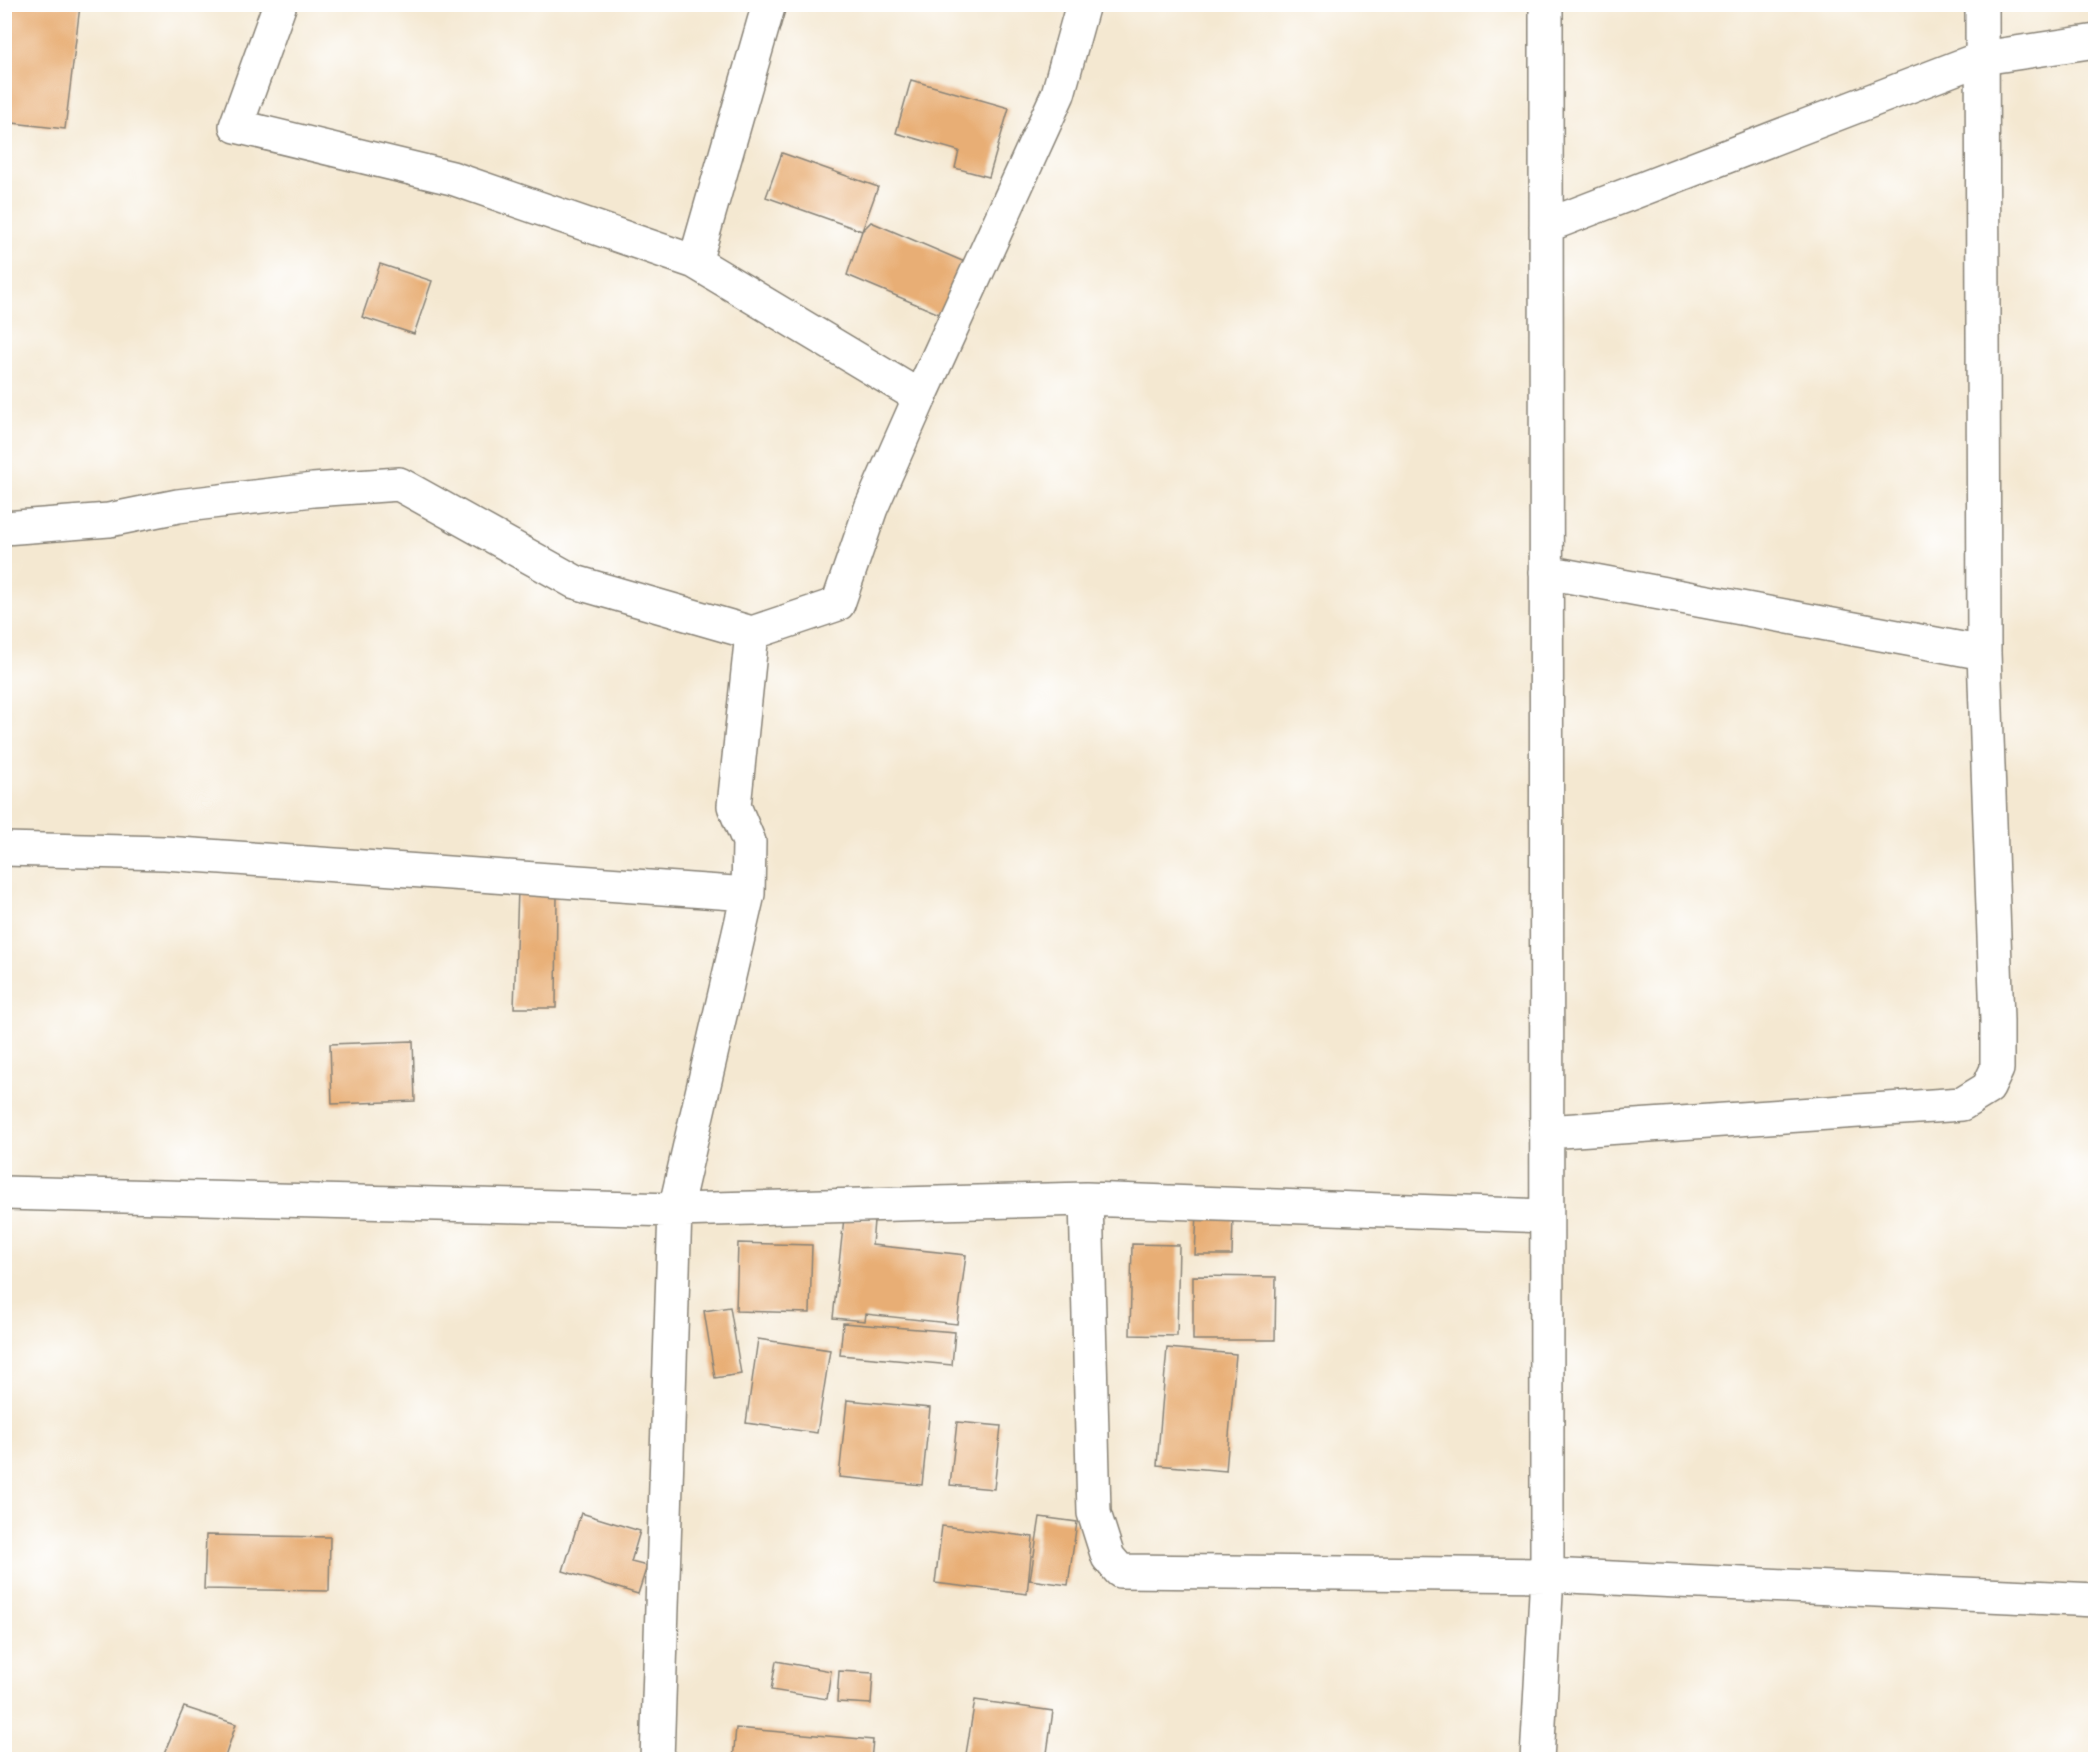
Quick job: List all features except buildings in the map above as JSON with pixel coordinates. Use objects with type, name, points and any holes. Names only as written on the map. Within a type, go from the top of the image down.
[{"type":"street","points":[[280,4],[236,126],[452,178],[695,262],[920,397]]},
{"type":"street","points":[[695,262],[769,4]]},
{"type":"street","points":[[4,528],[109,520],[178,506],[313,490],[399,484],[574,582],[752,633],[837,604],[871,508],[1058,94],[1083,4]]},
{"type":"street","points":[[1537,1760],[1547,1575],[1546,4]]},
{"type":"street","points":[[1546,1132],[1962,1104],[1988,1088],[1997,1069],[1998,1021],[1984,653],[1982,4]]},
{"type":"street","points":[[1546,226],[1982,58],[2096,41]]},
{"type":"street","points":[[1546,572],[1984,653]]},
{"type":"street","points":[[657,1760],[675,1209],[748,894],[749,842],[734,806],[752,633]]},
{"type":"street","points":[[4,849],[165,854],[748,894]]},
{"type":"street","points":[[4,1193],[675,1209],[1086,1199],[1546,1216]]},
{"type":"street","points":[[1086,1199],[1094,1513],[1108,1557],[1120,1571],[1547,1575],[2096,1600]]}]
